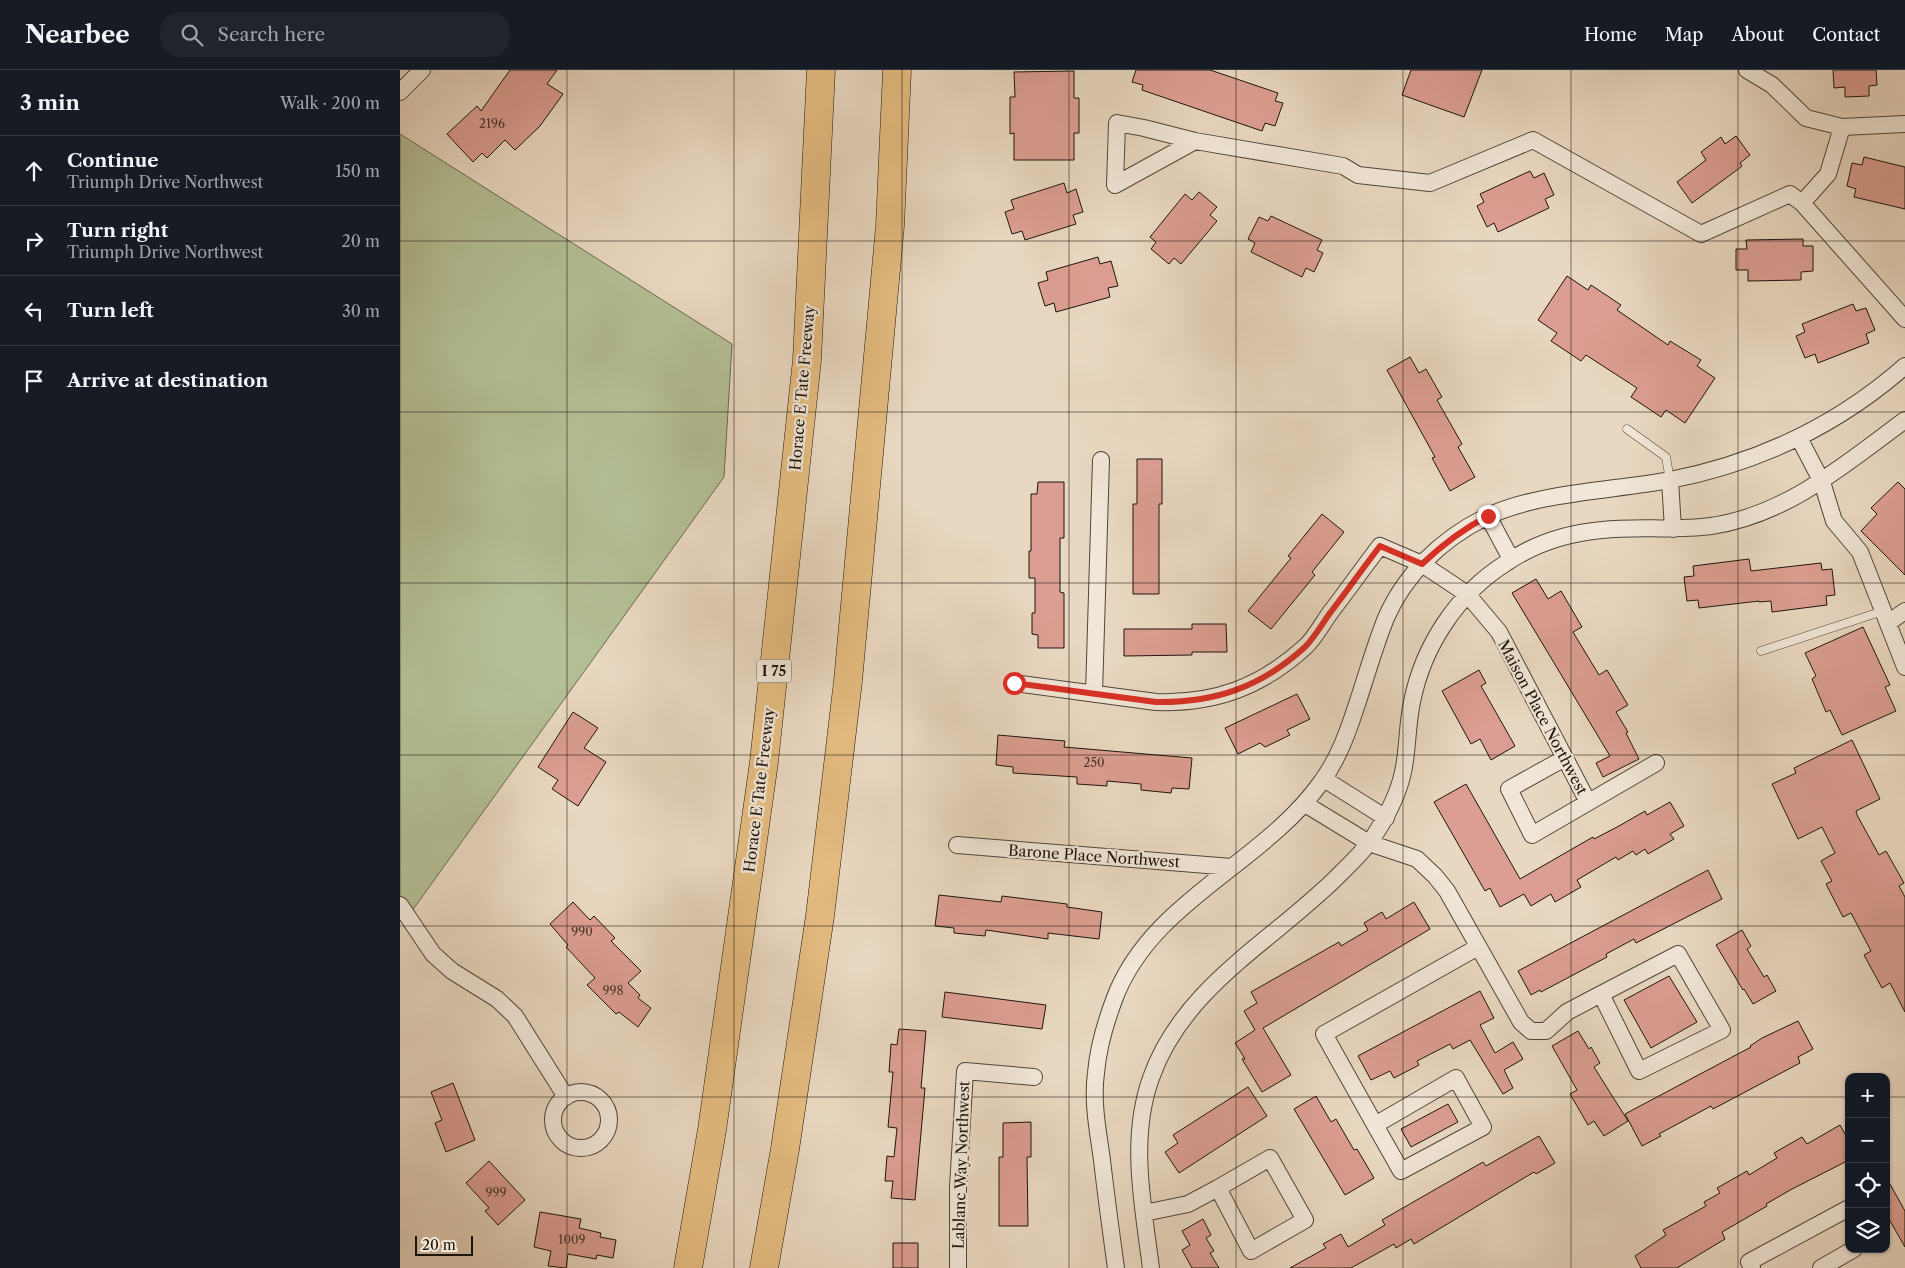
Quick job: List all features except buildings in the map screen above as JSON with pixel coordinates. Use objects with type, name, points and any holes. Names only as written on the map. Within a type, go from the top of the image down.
[{"type":"highway","name":"Horace E Tate Freeway","points":[[688,1268],[712,1130],[764,762],[807,360],[821,70]]},
{"type":"highway","points":[[764,1268],[785,1149],[820,916],[848,681],[890,226],[897,70]]},
{"type":"street","points":[[400,92],[422,70]]},
{"type":"street","points":[[1748,70],[1772,85],[1806,118],[1842,127],[1905,124]]},
{"type":"street","points":[[1195,140],[1115,185],[1117,123],[1195,140],[1343,166],[1358,175],[1430,183],[1533,140],[1701,234],[1790,194],[1802,203],[1905,319]]},
{"type":"street","points":[[1802,203],[1828,174],[1842,127]]},
{"type":"street","points":[[1116,1268],[1095,1113],[1095,1076],[1100,1044],[1115,997],[1128,971],[1142,951],[1172,917],[1285,823],[1305,804],[1324,779],[1347,734],[1387,616],[1402,588],[1422,564],[1445,542],[1466,528],[1488,516],[1511,507],[1538,500],[1670,480],[1736,463],[1799,438],[1834,419],[1866,397],[1905,366]]},
{"type":"street","points":[[1151,1268],[1138,1159],[1140,1120],[1151,1078],[1170,1036],[1186,1013],[1207,990],[1324,890],[1369,843],[1386,818],[1403,773],[1412,702],[1422,667],[1441,628],[1467,594],[1511,559],[1556,539],[1602,530],[1673,530],[1712,526],[1753,516],[1788,502],[1822,482],[1905,420]]},
{"type":"street","points":[[1799,438],[1822,482],[1834,522],[1860,552],[1905,667]]},
{"type":"street","points":[[1014,683],[1094,694],[1101,460]]},
{"type":"street","points":[[1670,480],[1673,530]]},
{"type":"street","points":[[1488,516],[1511,559]]},
{"type":"street","name":"Maison Place Northwest","points":[[1094,694],[1156,702],[1178,702],[1210,699],[1240,690],[1274,672],[1306,645],[1380,546],[1422,564],[1467,594],[1499,632],[1588,802],[1656,763]]},
{"type":"street","points":[[1885,617],[1905,611]]},
{"type":"street","points":[[1565,758],[1509,789],[1532,835],[1588,802]]},
{"type":"street","points":[[1324,779],[1386,818]]},
{"type":"street","points":[[1305,804],[1369,843],[1416,859],[1435,876],[1447,891],[1521,1022],[1531,1031],[1546,1031],[1567,1012],[1601,994],[1678,954],[1722,1030],[1639,1072],[1601,994]]},
{"type":"street","name":"Barone Place Northwest","points":[[957,846],[1232,867]]},
{"type":"street","points":[[400,906],[433,954],[452,971],[497,999],[515,1016],[566,1097]]},
{"type":"street","points":[[1375,1125],[1456,1078],[1483,1127],[1401,1171],[1375,1125],[1324,1034],[1478,947]]},
{"type":"street","name":"Lablanc Way Northwest","points":[[958,1268],[958,1187],[965,1071],[1034,1077]]},
{"type":"street","points":[[1144,1212],[1188,1204],[1270,1158],[1305,1220],[1251,1251],[1218,1188]]},
{"type":"street","points":[[1752,1268],[1749,1262],[1845,1210]]},
{"type":"street","points":[[1821,1268],[1847,1253]]},
{"type":"lane","points":[[1627,429],[1666,457],[1670,480]]},
{"type":"lane","points":[[1761,651],[1885,617]]},
{"type":"green space","points":[[400,134],[732,344],[724,477],[409,915],[400,906]]},
{"type":"route","points":[[1014,683],[1156,702],[1210,699],[1240,690],[1274,672],[1306,645],[1380,546],[1422,564],[1445,542],[1488,516]]}]
